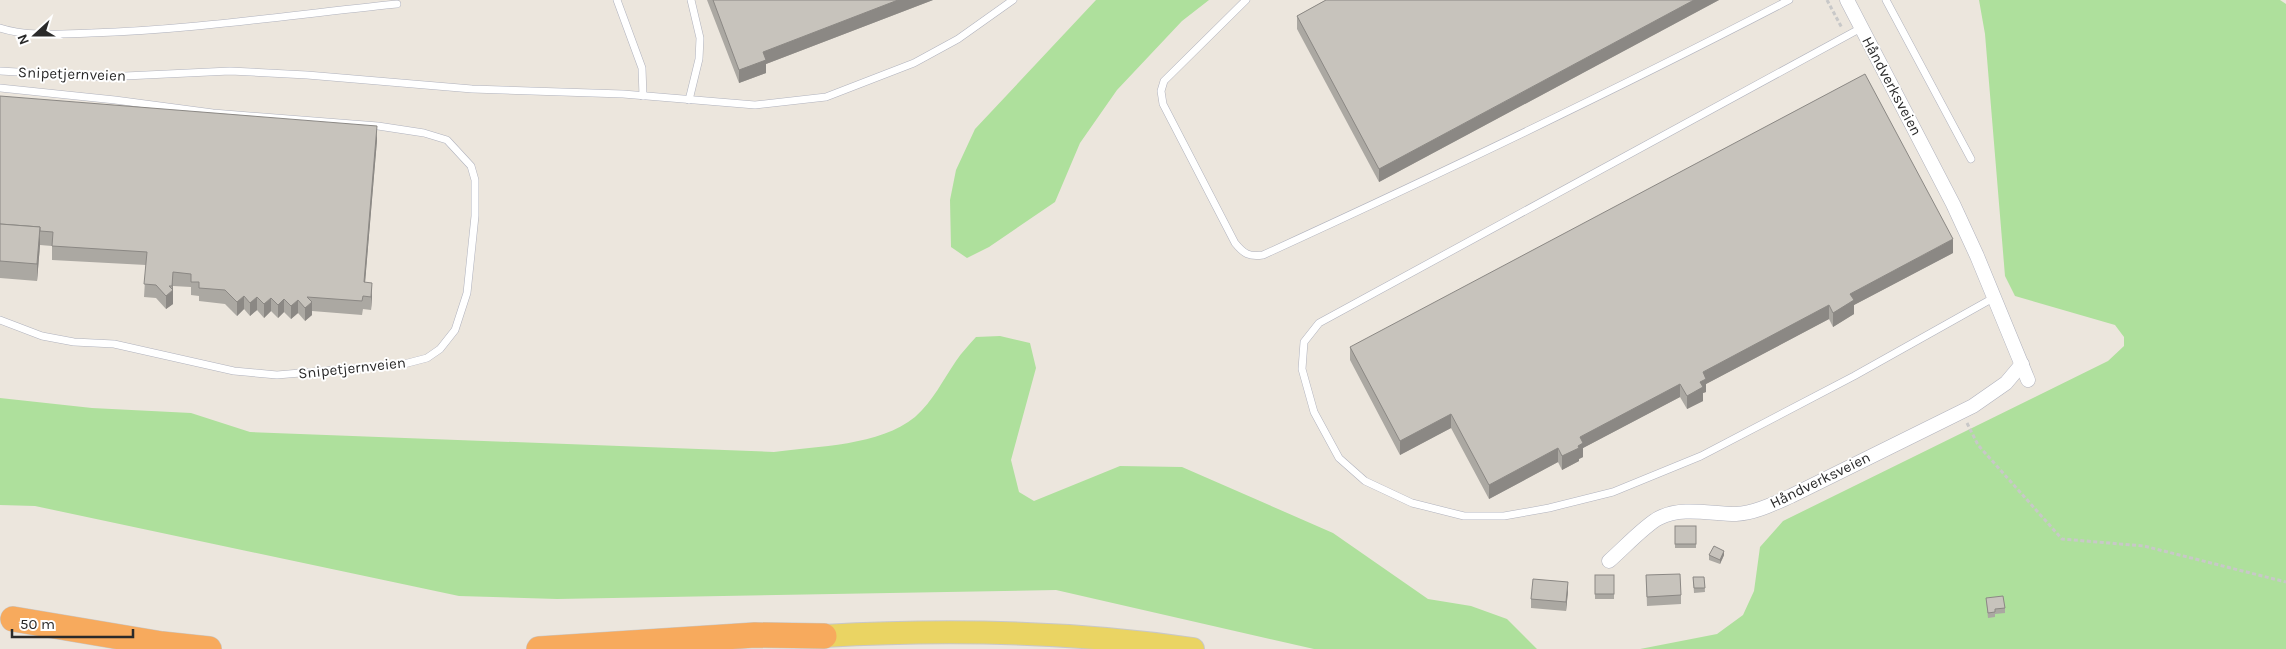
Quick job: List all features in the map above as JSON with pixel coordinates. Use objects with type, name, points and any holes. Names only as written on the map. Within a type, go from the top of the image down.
[{"type":"highway","points":[[7,617],[89,649]]},
{"type":"highway","points":[[7,617],[154,643],[209,649]]},
{"type":"highway","points":[[539,649],[755,635],[824,636]]},
{"type":"highway","points":[[772,649],[824,636]]},
{"type":"main road","points":[[824,636],[918,631],[1008,632],[1109,638],[1193,649]]},
{"type":"street","name":"Håndverksveien","points":[[1847,0],[1953,204],[1995,296],[2028,380]]},
{"type":"street","name":"Håndverksveien","points":[[1609,561],[1658,518],[1679,512],[1737,514],[1768,507],[1961,412],[1998,389],[2022,364]]},
{"type":"lane","points":[[617,0],[642,68],[643,96]]},
{"type":"lane","points":[[689,100],[699,59],[700,38],[691,0]]},
{"type":"lane","name":"Snipetjernveien","points":[[0,71],[104,76],[230,71],[307,75],[472,89],[623,94],[754,105],[826,97],[914,63],[958,39],[1013,0]]},
{"type":"lane","points":[[1246,0],[1164,81],[1161,91],[1163,104],[1235,243],[1244,254],[1252,257],[1263,255],[1388,198],[1698,48],[1788,0]]},
{"type":"lane","points":[[1886,0],[1971,159]]},
{"type":"lane","points":[[0,28],[11,32],[60,34],[134,31],[398,4]]},
{"type":"lane","points":[[1861,28],[1318,323],[1304,342],[1302,368],[1314,412],[1339,458],[1366,481],[1412,503],[1464,516],[1504,516],[1549,508],[1613,492],[1701,456],[1854,376],[1995,296]]},
{"type":"lane","name":"Snipetjernveien","points":[[0,88],[213,113],[378,126],[424,133],[447,140],[471,166],[475,180],[475,216],[467,293],[455,330],[440,348],[427,358],[404,364],[277,375],[234,371],[114,344],[58,339],[13,326],[0,320]]},
{"type":"path","points":[[1827,0],[1846,36]]},
{"type":"path","points":[[1961,412],[1978,445],[2062,539],[2144,546],[2286,582]]},
{"type":"green space","points":[[1096,0],[1209,0],[1182,21],[1117,90],[1080,143],[1055,202],[989,247],[967,258],[951,247],[950,200],[956,170],[975,129]]},
{"type":"green space","points":[[1979,0],[2280,0],[2286,4],[2286,649],[1640,649],[1717,634],[1743,615],[1754,591],[1760,547],[1783,521],[2108,361],[2124,346],[2124,337],[2115,325],[2015,296],[2005,276],[1985,34]]},
{"type":"green space","points":[[1000,336],[1030,343],[1036,368],[1011,460],[1019,492],[1034,501],[1120,466],[1182,467],[1333,533],[1428,599],[1471,606],[1507,619],[1537,649],[1314,649],[1056,590],[557,599],[459,596],[35,506],[0,505],[0,398],[92,408],[191,413],[250,432],[774,452],[848,443],[884,434],[901,427],[915,417],[927,404],[958,358],[976,337]]},
{"type":"building","points":[[713,0],[898,0],[763,52],[766,60],[739,70]]},
{"type":"building","points":[[1326,0],[1694,0],[1379,169],[1297,16]]},
{"type":"building","points":[[1865,74],[1953,239],[1850,294],[1854,300],[1833,313],[1829,305],[1703,372],[1706,379],[1700,382],[1703,387],[1687,396],[1680,384],[1580,437],[1583,443],[1578,446],[1579,448],[1562,456],[1558,448],[1489,485],[1451,414],[1400,441],[1350,347]]},
{"type":"building","points":[[0,96],[377,126],[364,282],[372,283],[371,297],[363,296],[362,301],[307,297],[312,302],[305,308],[298,300],[291,306],[284,299],[278,305],[271,298],[264,304],[257,297],[250,303],[244,296],[237,302],[225,290],[199,288],[199,282],[191,282],[191,274],[173,272],[172,286],[169,286],[173,290],[166,296],[156,285],[144,284],[147,252],[52,246],[53,232],[40,231],[40,227],[0,224]]},
{"type":"building","points":[[0,224],[40,227],[37,264],[0,261]]},
{"type":"building","points":[[1675,526],[1696,526],[1696,544],[1675,544]]},
{"type":"building","points":[[1714,546],[1724,551],[1720,560],[1709,555]]},
{"type":"building","points":[[1680,574],[1681,595],[1647,597],[1646,575]]},
{"type":"building","points":[[1595,575],[1614,575],[1614,594],[1595,594]]},
{"type":"building","points":[[1693,577],[1704,577],[1705,588],[1694,588]]},
{"type":"building","points":[[1533,579],[1568,582],[1566,602],[1531,599]]},
{"type":"building","points":[[2003,596],[2005,608],[1995,609],[1995,612],[1988,613],[1986,598]]}]
